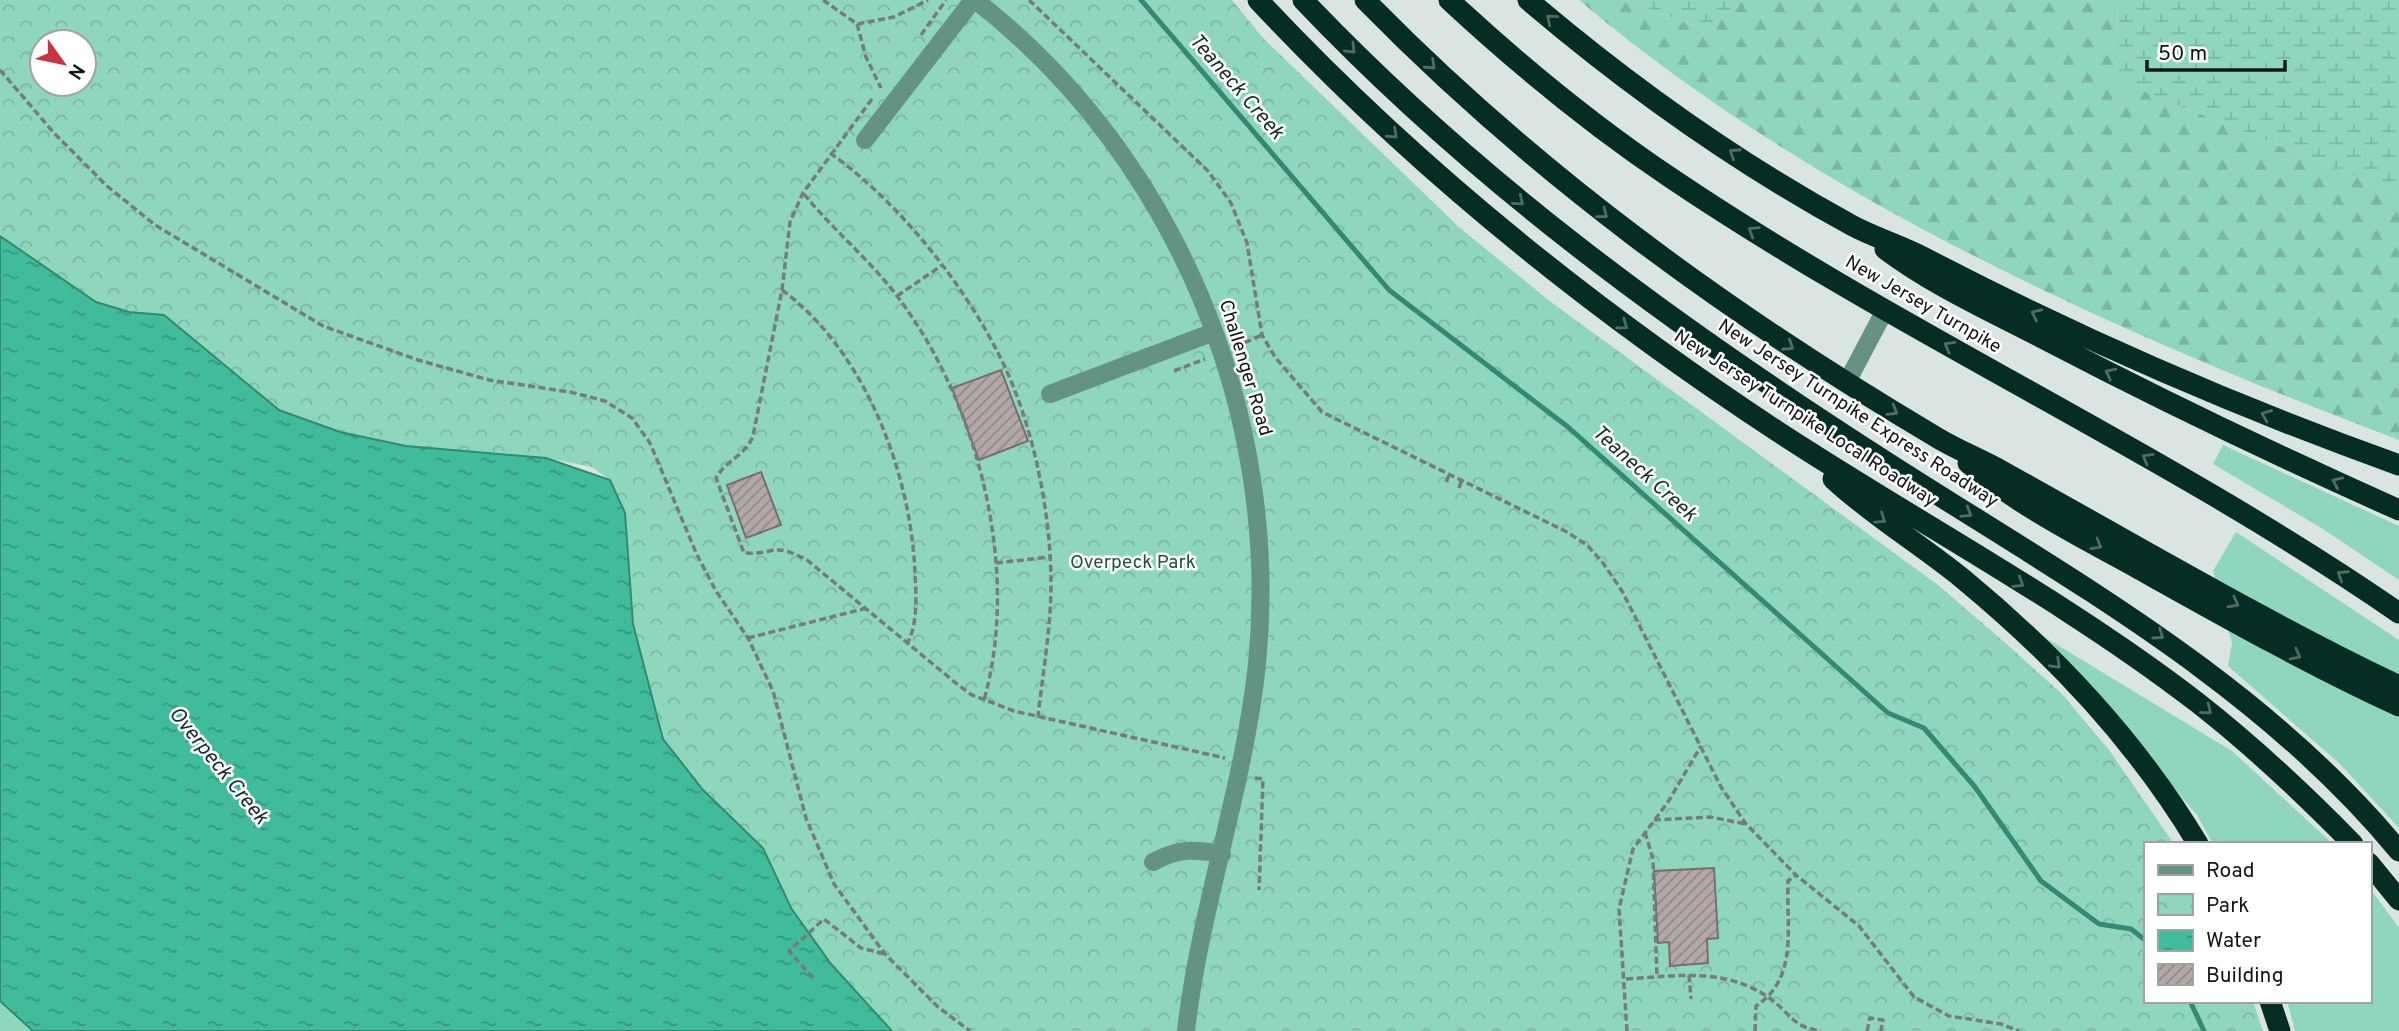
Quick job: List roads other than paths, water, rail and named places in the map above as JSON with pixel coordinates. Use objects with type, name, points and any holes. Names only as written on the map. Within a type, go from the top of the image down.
[{"type":"highway","name":"New Jersey Turnpike Local Roadway","points":[[1258,0],[1396,137],[1502,231],[1636,334],[1793,441],[2167,680],[2262,756],[2351,842]]},
{"type":"highway","name":"New Jersey Turnpike Express Roadway","points":[[1303,0],[1438,131],[1592,260],[1774,390],[2167,641],[2300,747],[2399,851]]},
{"type":"highway","points":[[1365,0],[1478,109],[1576,192],[1686,275],[1847,383],[1939,439],[2002,471],[2197,583],[2399,686]]},
{"type":"highway","name":"New Jersey Turnpike","points":[[1449,0],[1532,73],[1642,158],[1775,245],[2221,500],[2399,613]]},
{"type":"highway","points":[[1528,0],[1590,51],[1684,120],[1855,227],[1909,267],[2205,420],[2399,510]]},
{"type":"highway","points":[[1855,227],[2141,363],[2304,430],[2399,465]]},
{"type":"highway","points":[[1939,439],[1993,484],[2096,545],[2296,655],[2399,706]]},
{"type":"highway","points":[[1793,441],[1859,504],[1973,588],[2062,670],[2132,748],[2197,842]]},
{"type":"highway","points":[[2371,865],[2399,900]]},
{"type":"highway","points":[[2271,1003],[2280,1031]]},
{"type":"street","points":[[865,140],[974,0]]},
{"type":"street","name":"Challenger Road","points":[[974,0],[1002,21],[1058,76],[1083,104],[1131,168],[1197,287],[1236,397],[1248,450],[1260,541],[1257,664],[1238,774],[1186,1031]]},
{"type":"street","points":[[1847,383],[1885,310]]},
{"type":"street","points":[[1050,394],[1214,332]]},
{"type":"street","points":[[1153,862],[1174,851],[1203,850],[1222,855]]},
{"type":"water","name":"Overpeck Creek","points":[[0,236],[96,302],[129,312],[164,315],[279,410],[340,432],[406,446],[546,458],[610,480],[625,513],[633,624],[663,739],[703,790],[763,848],[791,908],[831,964],[892,1031],[33,1031],[0,1001]]},
{"type":"waterway","name":"Teaneck Creek","points":[[1141,0],[1389,290],[1568,427],[1888,713],[1924,728],[1975,787],[2041,881],[2099,924],[2131,929],[2144,939]]},
{"type":"waterway","name":"Teaneck Creek","points":[[2191,1003],[2204,1031]]},
{"type":"park label","name":"Overpeck Park","points":[[1133,563]]}]
